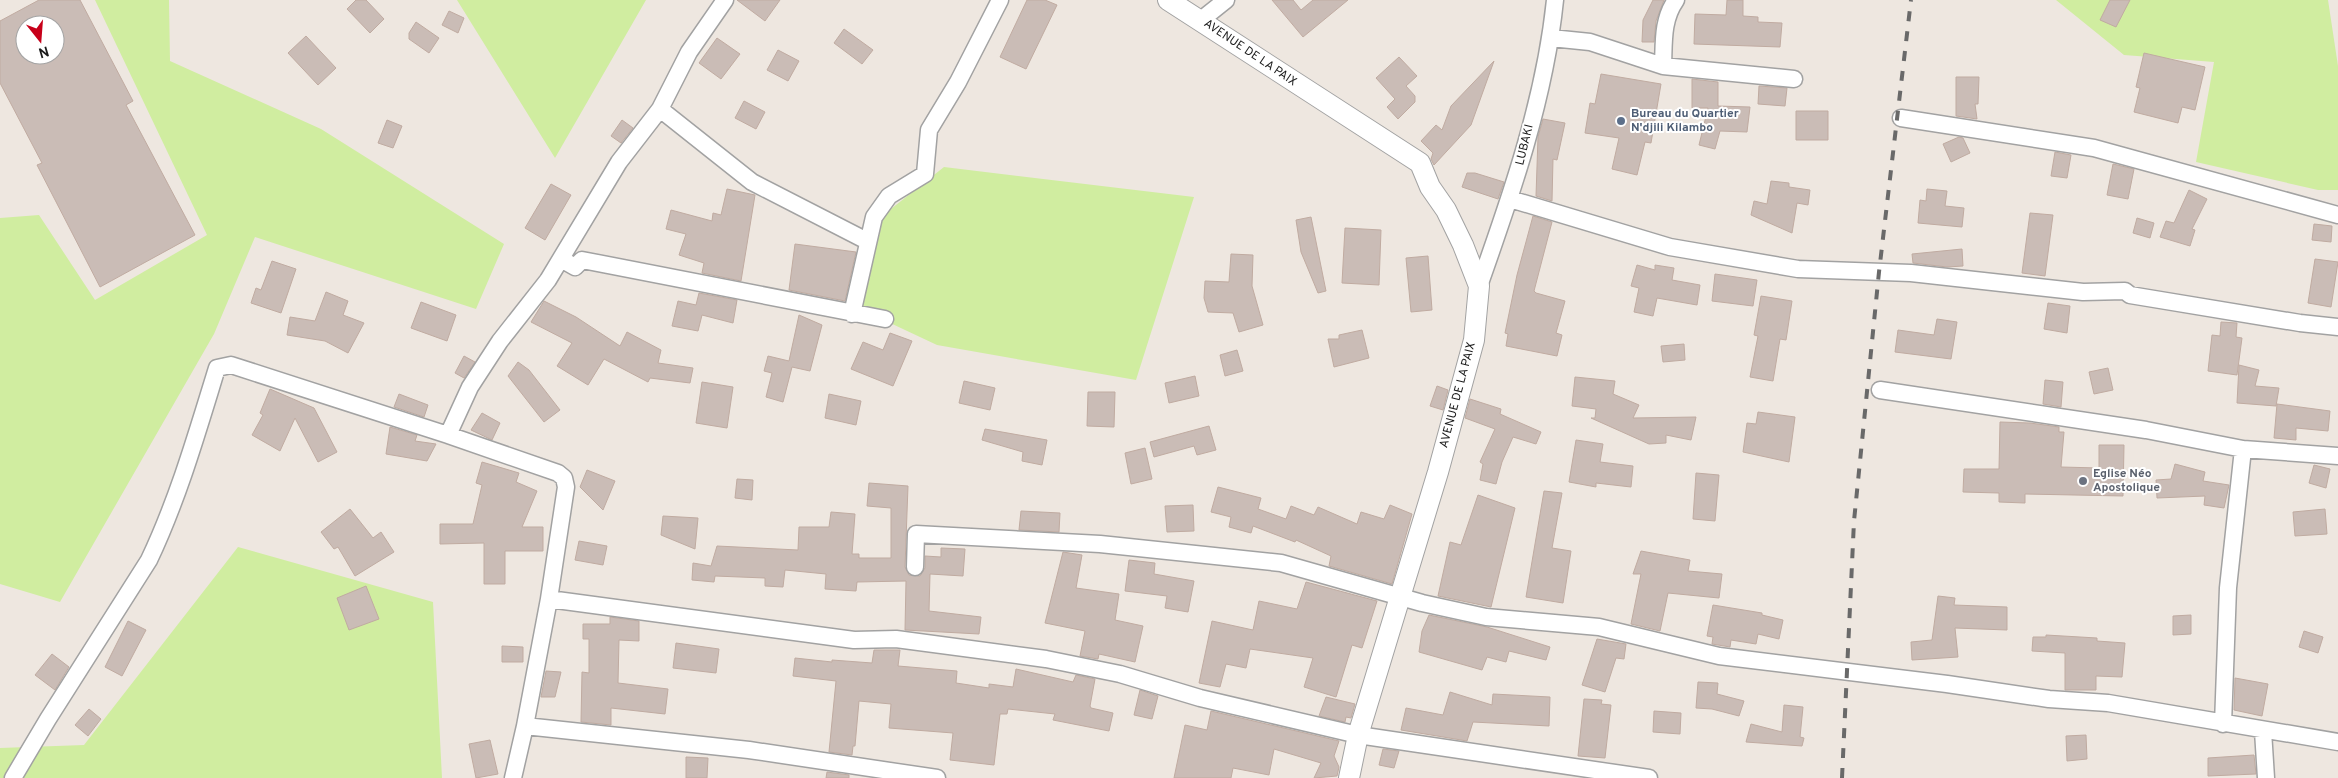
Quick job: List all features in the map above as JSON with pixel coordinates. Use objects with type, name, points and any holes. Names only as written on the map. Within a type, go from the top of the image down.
[{"type":"street","points":[[448,435],[470,387],[500,341],[548,280],[619,162],[660,109],[689,52],[725,0]]},
{"type":"street","points":[[852,314],[867,241],[874,217],[889,196],[925,174],[929,130],[958,82],[1000,0]]},
{"type":"street","name":"AVENUE DE LA PAIX","points":[[1168,0],[1315,97],[1420,163],[1430,187],[1446,210],[1463,244],[1479,286],[1474,340],[1358,735],[1349,778]]},
{"type":"street","points":[[1201,20],[1226,0]]},
{"type":"street","name":"LUBAKI","points":[[1479,286],[1510,199],[1551,38],[1555,0]]},
{"type":"street","points":[[1663,66],[1665,23],[1667,15],[1676,0]]},
{"type":"street","points":[[1551,38],[1590,42],[1663,66],[1794,79]]},
{"type":"street","points":[[660,109],[752,182],[867,241]]},
{"type":"street","points":[[1901,118],[2094,148],[2338,216]]},
{"type":"street","points":[[1510,199],[1670,247],[1798,270],[1911,273],[2083,292],[2124,291],[2130,295],[2300,323],[2338,327]]},
{"type":"street","points":[[561,259],[575,267],[582,260],[852,314],[886,319]]},
{"type":"street","points":[[13,778],[84,661],[149,560],[161,534],[205,411],[217,368],[231,364],[448,435],[558,474],[564,478],[566,486],[548,599],[525,726],[512,778]]},
{"type":"street","points":[[1880,390],[2146,430],[2243,449],[2338,456]]},
{"type":"street","points":[[2224,724],[2228,588],[2243,449]]},
{"type":"street","points":[[915,567],[916,534],[1100,544],[1280,563],[1400,597],[1486,617],[1599,627],[1719,656],[1947,684],[2049,699],[2108,703],[2263,731],[2338,742]]},
{"type":"street","points":[[548,599],[854,640],[896,639],[1046,659],[1120,674],[1200,698],[1358,735],[1649,778]]},
{"type":"street","points":[[525,726],[749,750],[937,778]]},
{"type":"street","points":[[2263,731],[2266,778]]},
{"type":"green space","points":[[95,0],[169,0],[170,61],[321,129],[504,244],[476,309],[255,237],[214,334],[60,602],[0,584],[0,218],[39,215],[95,300],[207,235]]},
{"type":"green space","points":[[457,0],[646,0],[555,158]]},
{"type":"green space","points":[[2056,0],[2328,0],[2338,66],[2338,190],[2318,190],[2196,162],[2214,62],[2124,55]]},
{"type":"green space","points":[[944,167],[1194,197],[1136,380],[937,345],[856,307],[877,220]]},
{"type":"green space","points":[[238,547],[433,602],[442,778],[0,778],[0,748],[84,745]]},
{"type":"building","points":[[39,0],[80,0],[133,101],[126,105],[195,235],[100,287],[37,165],[42,163],[0,83],[0,21]]},
{"type":"building","points":[[356,0],[366,0],[384,19],[370,33],[347,9]]},
{"type":"building","points":[[737,0],[780,0],[765,21]]},
{"type":"building","points":[[1027,0],[1045,0],[1057,5],[1026,69],[1000,57]]},
{"type":"building","points":[[1272,0],[1293,0],[1301,10],[1313,0],[1348,0],[1303,37]]},
{"type":"building","points":[[1653,0],[1664,0],[1656,21],[1654,42],[1642,42],[1643,20]]},
{"type":"building","points":[[1727,0],[1743,0],[1743,16],[1758,17],[1758,22],[1782,23],[1780,47],[1694,44],[1695,14],[1726,15]]},
{"type":"building","points":[[2110,0],[2130,0],[2116,27],[2100,20]]},
{"type":"building","points":[[449,11],[464,18],[458,33],[442,25]]},
{"type":"building","points":[[416,22],[439,38],[429,53],[409,39],[409,33]]},
{"type":"building","points":[[844,29],[873,50],[862,64],[834,43]]},
{"type":"building","points":[[306,36],[336,68],[318,85],[288,53]]},
{"type":"building","points":[[717,38],[740,54],[721,79],[699,63]]},
{"type":"building","points":[[778,50],[799,61],[788,81],[767,70]]},
{"type":"building","points":[[2144,53],[2205,67],[2195,110],[2182,107],[2178,123],[2134,112],[2140,88],[2136,87]]},
{"type":"building","points":[[1399,57],[1417,76],[1406,86],[1415,96],[1415,102],[1398,119],[1387,107],[1395,99],[1376,78]]},
{"type":"building","points":[[1494,61],[1471,125],[1434,165],[1431,159],[1433,153],[1421,141],[1436,125],[1442,130],[1451,106]]},
{"type":"building","name":"Bureau du Quartier N'djili Kilambo","points":[[1601,74],[1661,84],[1651,143],[1645,142],[1637,175],[1612,169],[1619,138],[1585,133],[1590,103],[1595,104]]},
{"type":"building","points":[[1956,77],[1979,77],[1978,104],[1975,104],[1977,119],[1956,116]]},
{"type":"building","points":[[1692,79],[1718,82],[1718,106],[1750,107],[1747,132],[1720,131],[1715,149],[1699,145],[1708,108],[1692,108]]},
{"type":"building","points":[[1759,86],[1787,88],[1785,106],[1758,104]]},
{"type":"building","points":[[744,101],[765,112],[756,129],[735,118]]},
{"type":"building","points":[[1796,111],[1828,111],[1828,140],[1796,140]]},
{"type":"building","points":[[1543,119],[1565,123],[1557,160],[1553,159],[1552,201],[1536,196],[1538,137]]},
{"type":"building","points":[[387,120],[402,126],[393,148],[378,143]]},
{"type":"building","points":[[622,120],[633,128],[621,143],[611,136]]},
{"type":"building","points":[[1959,137],[1963,138],[1970,153],[1951,162],[1943,144]]},
{"type":"building","points":[[2055,152],[2071,155],[2067,178],[2051,176]]},
{"type":"building","points":[[2113,164],[2134,169],[2128,199],[2107,195]]},
{"type":"building","points":[[1467,173],[1475,173],[1504,182],[1498,199],[1462,187]]},
{"type":"building","points":[[1771,181],[1789,183],[1789,187],[1810,190],[1808,205],[1797,203],[1792,233],[1751,215],[1754,201],[1767,204]]},
{"type":"building","points":[[551,184],[571,195],[545,240],[525,228]]},
{"type":"building","points":[[727,189],[755,195],[741,281],[702,273],[704,263],[679,255],[686,234],[666,229],[671,210],[712,221],[713,213],[721,215]]},
{"type":"building","points":[[1927,189],[1947,191],[1945,206],[1964,208],[1962,227],[1918,223],[1920,200],[1926,201]]},
{"type":"building","points":[[2189,190],[2207,199],[2192,229],[2195,230],[2190,246],[2160,237],[2166,221],[2174,223]]},
{"type":"building","points":[[2030,213],[2053,215],[2045,276],[2022,273]]},
{"type":"building","points":[[1533,216],[1552,222],[1534,291],[1565,301],[1556,333],[1562,335],[1557,356],[1506,346],[1508,334],[1505,333],[1517,275]]},
{"type":"building","points":[[1311,217],[1326,291],[1318,293],[1301,252],[1296,220]]},
{"type":"building","points":[[2137,218],[2154,223],[2150,238],[2133,233]]},
{"type":"building","points":[[2314,224],[2332,226],[2331,242],[2312,240]]},
{"type":"building","points":[[1345,228],[1381,230],[1379,285],[1342,283]]},
{"type":"building","points":[[795,244],[856,252],[845,301],[789,290]]},
{"type":"building","points":[[1962,249],[1963,266],[1947,267],[1913,263],[1912,254]]},
{"type":"building","points":[[1231,254],[1253,255],[1252,286],[1263,325],[1239,332],[1233,313],[1208,312],[1204,298],[1205,281],[1229,282]]},
{"type":"building","points":[[1428,256],[1432,310],[1411,312],[1406,258]]},
{"type":"building","points":[[2315,259],[2338,262],[2331,307],[2308,303]]},
{"type":"building","points":[[272,261],[296,269],[281,313],[251,303],[256,288],[261,290]]},
{"type":"building","points":[[1637,265],[1655,270],[1655,265],[1674,268],[1672,280],[1700,285],[1697,305],[1657,298],[1653,316],[1634,312],[1639,288],[1631,286]]},
{"type":"building","points":[[1715,274],[1757,280],[1753,306],[1712,301]]},
{"type":"building","points":[[326,292],[348,301],[343,315],[364,323],[348,353],[325,341],[287,335],[290,317],[315,321]]},
{"type":"building","points":[[699,293],[737,300],[733,323],[702,315],[698,331],[672,326],[678,301],[696,305]]},
{"type":"building","points":[[1761,296],[1792,301],[1786,340],[1780,339],[1773,381],[1750,377],[1758,336],[1754,335]]},
{"type":"building","points":[[544,301],[576,317],[620,346],[627,332],[661,350],[658,363],[693,368],[690,383],[650,378],[648,382],[604,359],[588,385],[557,366],[572,343],[531,322]]},
{"type":"building","points":[[421,302],[456,315],[447,341],[411,328]]},
{"type":"building","points":[[2048,303],[2070,306],[2067,333],[2044,329]]},
{"type":"building","points":[[799,315],[822,325],[810,371],[792,367],[783,402],[766,397],[772,373],[764,371],[768,356],[789,361]]},
{"type":"building","points":[[1937,319],[1957,322],[1951,359],[1895,352],[1898,330],[1934,335]]},
{"type":"building","points":[[2221,322],[2237,323],[2236,337],[2242,338],[2237,375],[2208,371],[2212,335],[2220,336]]},
{"type":"building","points":[[1362,330],[1369,358],[1334,367],[1328,339],[1339,339],[1339,335]]},
{"type":"building","points":[[890,333],[912,341],[893,386],[851,369],[863,342],[883,350]]},
{"type":"building","points":[[1684,344],[1685,360],[1663,362],[1661,346]]},
{"type":"building","points":[[1237,350],[1243,371],[1225,376],[1220,355]]},
{"type":"building","points":[[464,356],[475,362],[464,378],[455,373]]},
{"type":"building","points":[[518,362],[529,370],[560,410],[544,422],[508,376]]},
{"type":"building","points":[[2239,365],[2259,370],[2255,386],[2279,388],[2276,406],[2237,403]]},
{"type":"building","points":[[2108,368],[2113,390],[2094,394],[2089,372]]},
{"type":"building","points":[[1195,376],[1199,396],[1169,403],[1165,383]]},
{"type":"building","points":[[1575,377],[1615,381],[1613,394],[1639,405],[1633,418],[1696,417],[1691,440],[1666,435],[1666,443],[1649,444],[1591,418],[1595,418],[1596,409],[1572,406]]},
{"type":"building","points":[[2045,380],[2063,382],[2061,407],[2043,404]]},
{"type":"building","points":[[964,381],[995,388],[990,410],[959,403]]},
{"type":"building","points":[[702,382],[733,387],[727,428],[696,423]]},
{"type":"building","points":[[1437,386],[1448,390],[1443,410],[1430,406]]},
{"type":"building","points":[[270,389],[314,408],[337,452],[318,462],[295,418],[280,451],[252,435],[263,415],[260,413]]},
{"type":"building","points":[[1088,392],[1115,392],[1114,427],[1087,426]]},
{"type":"building","points":[[399,394],[428,405],[424,417],[394,407]]},
{"type":"building","points":[[829,394],[861,401],[856,425],[825,418]]},
{"type":"building","points":[[1470,399],[1501,409],[1500,414],[1541,432],[1536,444],[1513,437],[1502,462],[1496,484],[1480,480],[1483,464],[1480,462],[1495,429],[1465,418]]},
{"type":"building","points":[[2277,404],[2330,411],[2328,431],[2296,428],[2296,440],[2274,438]]},
{"type":"building","points":[[1758,412],[1795,417],[1789,462],[1743,452],[1747,423],[1756,424]]},
{"type":"building","points":[[482,413],[500,423],[492,440],[471,430]]},
{"type":"building","points":[[2000,422],[2030,423],[2059,427],[2059,432],[2064,432],[2061,467],[2099,468],[2099,445],[2124,445],[2123,496],[2025,494],[2025,503],[1999,502],[1999,493],[1963,492],[1964,469],[1999,469]]},
{"type":"building","points":[[1209,426],[1216,450],[1197,455],[1194,446],[1154,457],[1150,442]]},
{"type":"building","points":[[390,427],[417,435],[415,441],[436,444],[427,461],[386,454]]},
{"type":"building","points":[[985,429],[1047,440],[1042,465],[1022,461],[1023,452],[982,440]]},
{"type":"building","points":[[1576,440],[1603,444],[1600,462],[1633,466],[1631,487],[1596,483],[1596,487],[1569,482]]},
{"type":"building","points":[[1145,448],[1152,479],[1131,484],[1125,453]]},
{"type":"building","points":[[482,462],[519,473],[516,482],[537,491],[522,527],[543,527],[543,551],[505,551],[505,584],[484,584],[484,543],[440,544],[440,524],[473,524],[482,485],[476,483]]},
{"type":"building","points":[[2175,464],[2205,472],[2203,481],[2229,485],[2224,508],[2204,505],[2205,496],[2157,498],[2156,480],[2171,479]]},
{"type":"building","points":[[2314,465],[2330,469],[2326,488],[2309,483]]},
{"type":"building","points":[[587,470],[615,481],[603,510],[580,487]]},
{"type":"building","points":[[1696,473],[1719,475],[1715,521],[1693,519]]},
{"type":"building","points":[[737,479],[753,480],[752,500],[735,498]]},
{"type":"building","points":[[869,483],[908,486],[905,567],[909,575],[920,576],[925,568],[925,556],[941,557],[941,548],[965,549],[963,576],[930,574],[929,611],[981,617],[979,634],[905,630],[906,581],[857,582],[856,591],[825,589],[826,574],[785,570],[783,587],[765,586],[765,578],[715,576],[714,582],[692,580],[693,563],[711,566],[717,546],[798,550],[799,527],[829,527],[831,512],[855,514],[852,554],[859,554],[859,558],[891,558],[891,508],[867,506]]},
{"type":"building","points":[[1218,487],[1261,498],[1258,509],[1286,519],[1291,506],[1314,515],[1318,507],[1357,524],[1361,512],[1384,519],[1390,505],[1412,514],[1392,584],[1329,566],[1331,556],[1296,540],[1295,542],[1253,526],[1251,533],[1229,527],[1231,517],[1211,512]]},
{"type":"building","points":[[1544,491],[1562,493],[1552,548],[1571,551],[1563,603],[1526,597]]},
{"type":"building","points":[[1478,495],[1515,508],[1491,607],[1438,596],[1450,542],[1461,545]]},
{"type":"building","points":[[1193,505],[1194,531],[1167,532],[1165,506]]},
{"type":"building","points":[[350,509],[373,538],[381,532],[394,552],[355,576],[338,547],[334,549],[321,532]]},
{"type":"building","points":[[2325,509],[2327,534],[2295,536],[2293,512]]},
{"type":"building","points":[[1021,511],[1060,513],[1059,532],[1019,530]]},
{"type":"building","points":[[663,516],[698,518],[695,549],[661,535]]},
{"type":"building","points":[[579,541],[607,546],[603,565],[575,560]]},
{"type":"building","points":[[1641,551],[1690,560],[1688,571],[1722,574],[1719,598],[1668,593],[1660,631],[1631,624],[1641,574],[1633,574]]},
{"type":"building","points":[[1063,552],[1082,555],[1076,588],[1119,594],[1115,620],[1143,626],[1135,662],[1099,654],[1098,659],[1080,656],[1085,631],[1045,623]]},
{"type":"building","points":[[1129,560],[1155,563],[1154,574],[1194,581],[1188,612],[1165,608],[1167,596],[1125,591]]},
{"type":"building","points":[[1306,582],[1377,601],[1362,648],[1352,645],[1336,697],[1304,687],[1313,658],[1250,649],[1246,668],[1226,664],[1220,687],[1199,683],[1212,621],[1253,630],[1259,601],[1297,609]]},
{"type":"building","points":[[366,586],[379,619],[349,630],[337,598]]},
{"type":"building","points":[[1938,596],[1955,598],[1954,605],[2007,607],[2007,630],[1955,628],[1958,657],[1912,660],[1911,642],[1932,640]]},
{"type":"building","points":[[1713,605],[1762,613],[1762,615],[1783,620],[1779,639],[1758,634],[1756,644],[1731,640],[1730,647],[1712,644],[1713,637],[1707,636]]},
{"type":"building","points":[[1429,615],[1487,627],[1550,647],[1546,660],[1509,651],[1506,662],[1487,657],[1482,670],[1419,652],[1422,631]]},
{"type":"building","points":[[2191,615],[2191,634],[2173,635],[2173,616]]},
{"type":"building","points":[[610,617],[639,621],[639,641],[619,640],[618,683],[668,689],[665,714],[611,708],[611,725],[581,722],[582,672],[589,673],[589,639],[583,639],[583,624],[610,624]]},
{"type":"building","points":[[128,621],[146,630],[122,676],[105,667]]},
{"type":"building","points":[[2304,631],[2323,637],[2318,653],[2299,647]]},
{"type":"building","points":[[2046,635],[2097,638],[2097,641],[2125,643],[2122,677],[2096,676],[2096,690],[2065,690],[2065,653],[2032,651],[2033,637],[2046,637]]},
{"type":"building","points":[[1597,639],[1626,644],[1624,659],[1616,658],[1605,692],[1582,685]]},
{"type":"building","points":[[676,643],[719,649],[716,673],[673,668]]},
{"type":"building","points":[[502,646],[523,647],[523,662],[502,662]]},
{"type":"building","points":[[874,650],[900,650],[898,666],[957,671],[956,683],[989,688],[989,684],[1013,687],[1016,669],[1073,682],[1076,675],[1095,679],[1090,706],[1091,708],[1113,713],[1109,731],[1053,720],[1055,714],[1008,709],[1007,714],[1000,714],[994,765],[950,760],[953,733],[889,728],[891,704],[859,701],[855,746],[853,746],[852,755],[829,752],[836,681],[793,676],[795,658],[832,662],[832,660],[872,663]]},
{"type":"building","points":[[52,654],[69,667],[55,690],[35,675]]},
{"type":"building","points":[[546,671],[561,672],[555,697],[541,697]]},
{"type":"building","points":[[2235,678],[2268,684],[2262,716],[2234,710]]},
{"type":"building","points":[[1698,682],[1718,683],[1717,694],[1744,701],[1739,716],[1712,709],[1696,708]]},
{"type":"building","points":[[1140,690],[1158,696],[1152,719],[1134,715]]},
{"type":"building","points":[[1450,692],[1492,705],[1493,694],[1550,697],[1549,726],[1473,722],[1467,741],[1401,730],[1406,708],[1443,715]]},
{"type":"building","points":[[1326,697],[1355,704],[1351,718],[1346,717],[1345,722],[1319,716]]},
{"type":"building","points":[[1584,699],[1602,700],[1601,704],[1611,705],[1605,758],[1578,756]]},
{"type":"building","points":[[1784,705],[1803,707],[1800,737],[1804,738],[1802,746],[1746,742],[1751,724],[1782,732]]},
{"type":"building","points":[[89,709],[101,719],[88,736],[75,725]]},
{"type":"building","points":[[1211,711],[1339,741],[1334,756],[1339,767],[1337,776],[1314,778],[1321,763],[1274,749],[1269,775],[1233,768],[1231,778],[1174,778],[1185,725],[1207,730]]},
{"type":"building","points":[[1654,711],[1681,713],[1680,734],[1653,732]]},
{"type":"building","points":[[2086,735],[2087,759],[2067,761],[2066,736]]},
{"type":"building","points":[[490,740],[498,774],[476,778],[469,744]]},
{"type":"building","points":[[1383,749],[1399,751],[1394,768],[1379,765]]},
{"type":"building","points":[[2254,755],[2256,774],[2208,776],[2208,758]]},
{"type":"building","points":[[686,757],[708,758],[707,778],[686,778]]},
{"type":"building","points":[[827,772],[849,775],[849,778],[826,778]]},
{"type":"railway","points":[[1842,778],[1854,521],[1879,272],[1911,0]]},
{"type":"place","name":"Bureau du Quartier N'djili Kilambo","points":[[1621,121]]},
{"type":"place","name":"Eglise Néo Apostolique","points":[[2083,481]]}]
